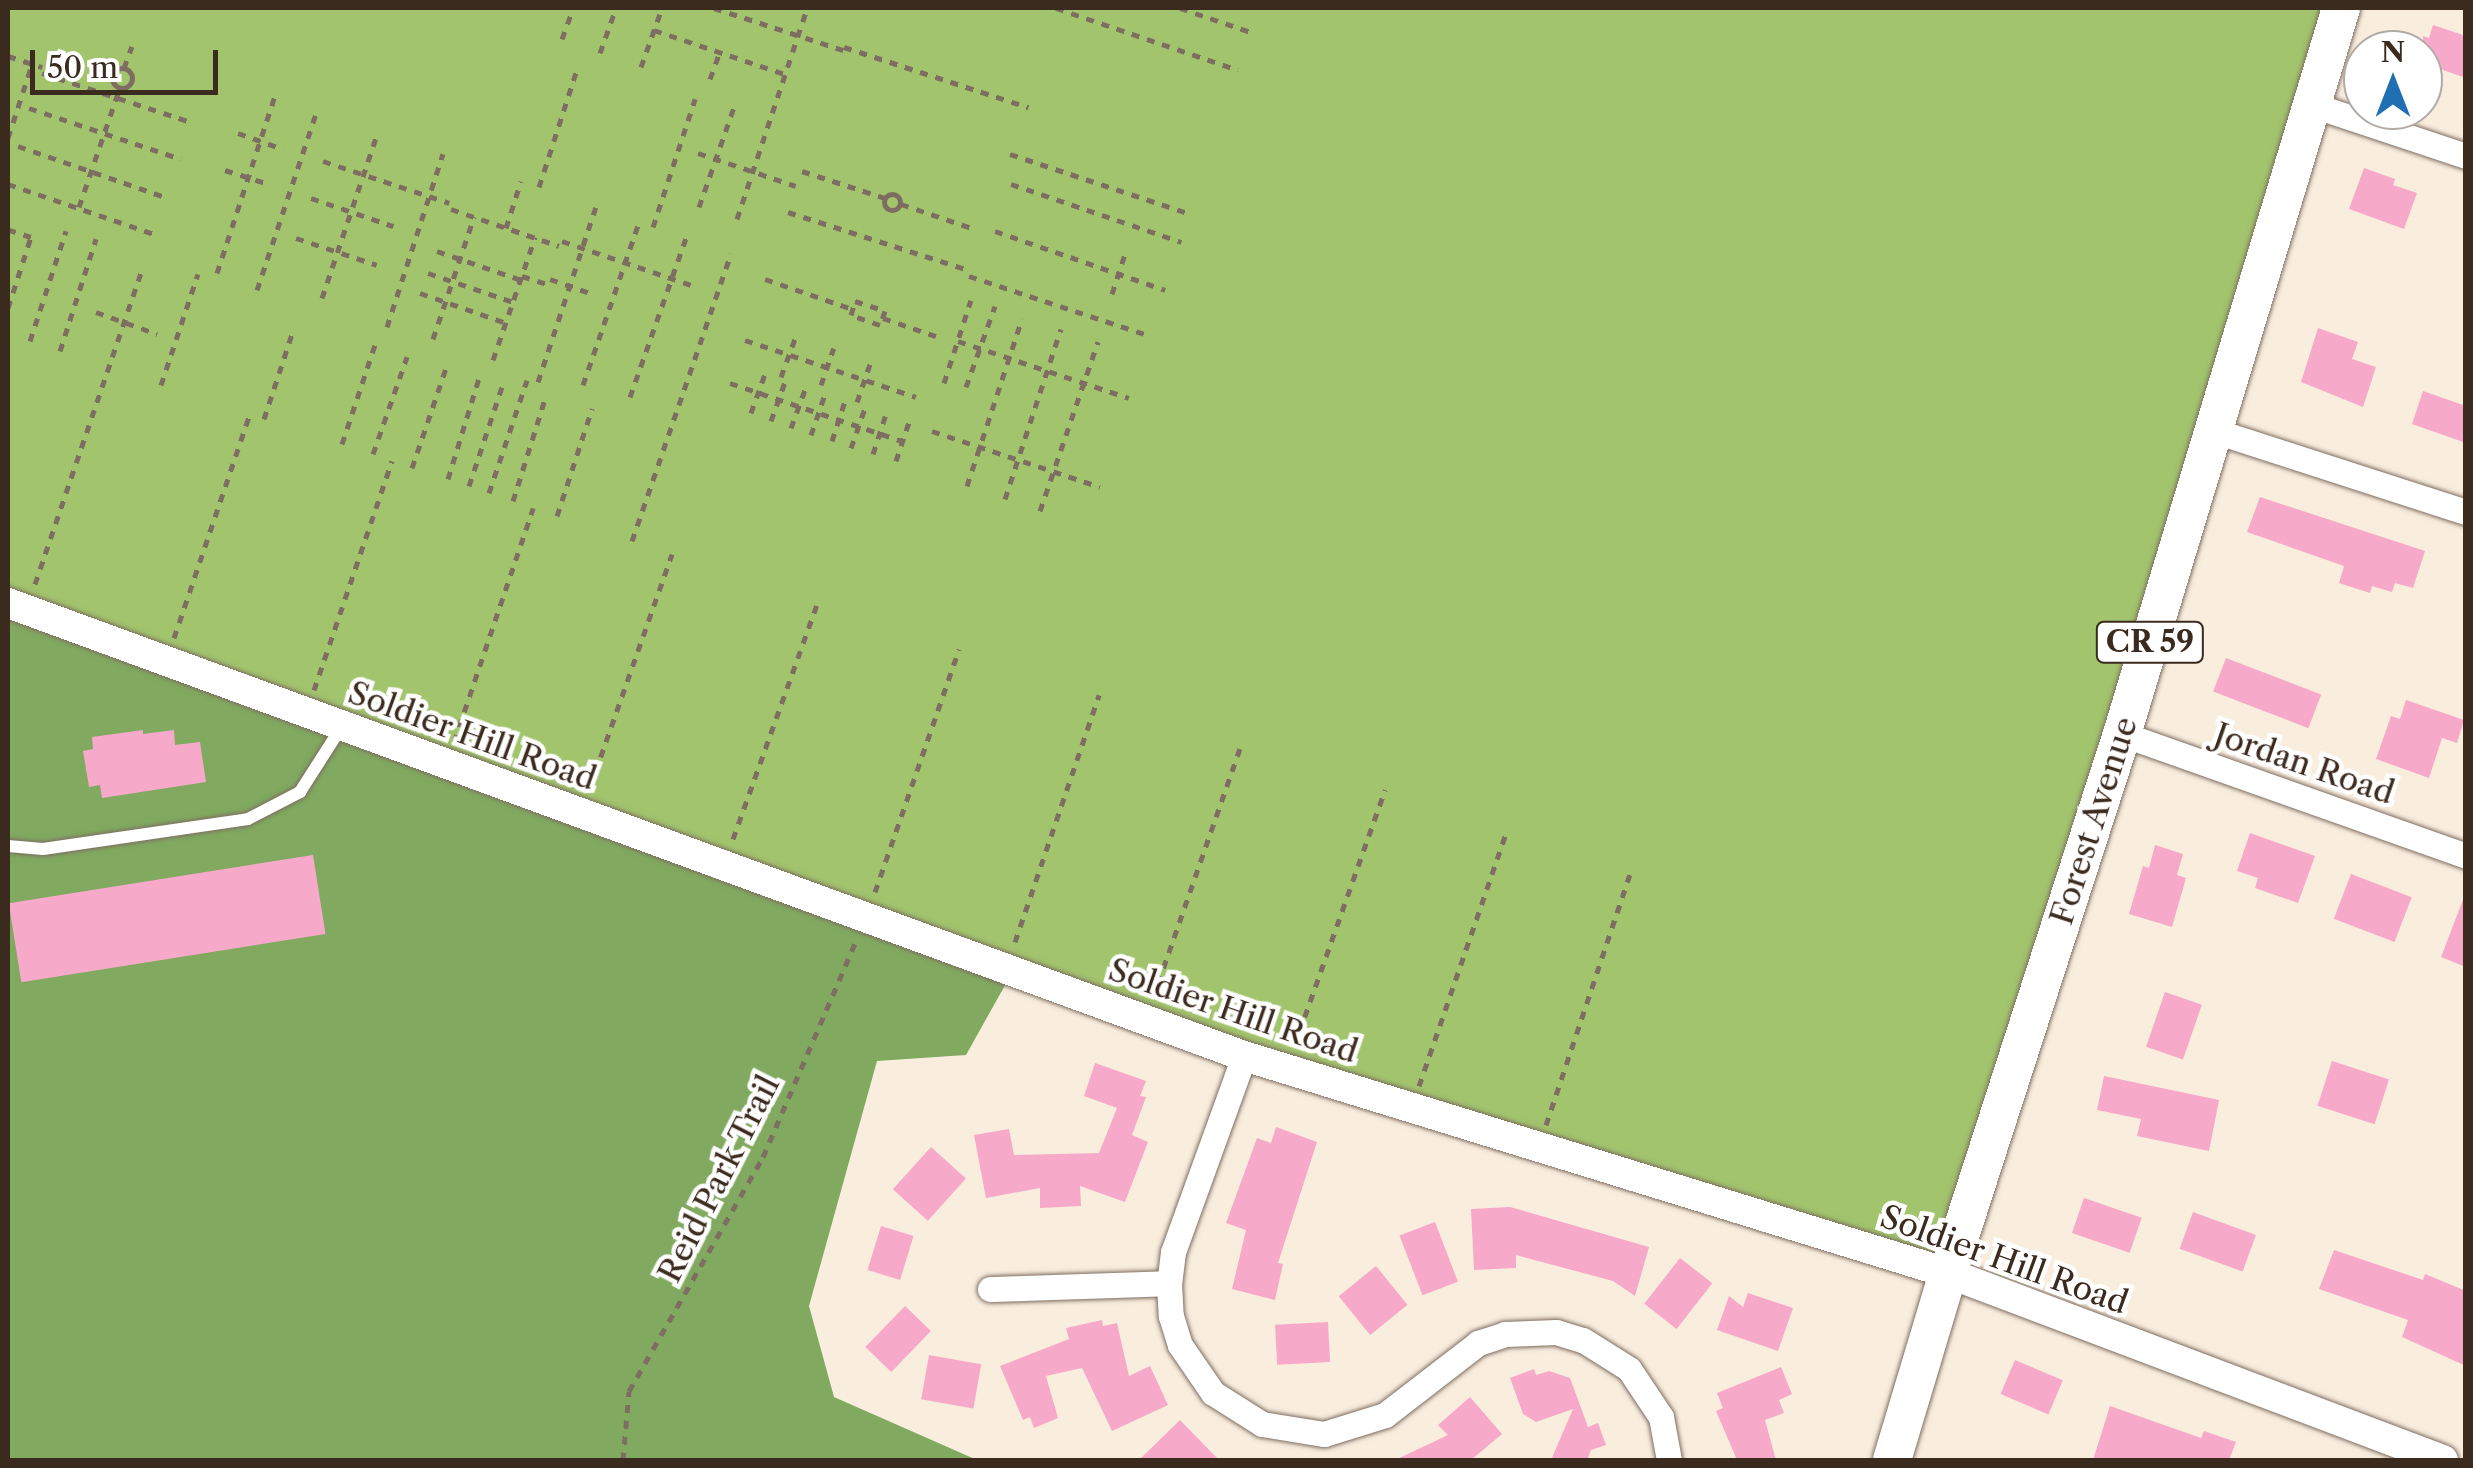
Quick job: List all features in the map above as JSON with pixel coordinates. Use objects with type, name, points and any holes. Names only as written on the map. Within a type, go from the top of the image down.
[{"type":"main road","name":"Forest Avenue","points":[[1892,1460],[1948,1273],[2122,734],[2342,8]]},
{"type":"street","points":[[2313,105],[2466,156]]},
{"type":"street","points":[[2215,432],[2466,512]]},
{"type":"street","name":"Soldier Hill Road","points":[[17,607],[1244,1056],[1948,1273],[2443,1460]]},
{"type":"street","name":"Jordan Road","points":[[2122,734],[2466,856]]},
{"type":"street","points":[[1244,1056],[1173,1252],[1168,1283],[1171,1316],[1194,1370],[1213,1393],[1262,1424],[1324,1434],[1357,1428],[1406,1402],[1454,1358],[1478,1343],[1504,1334],[1556,1332],[1583,1340],[1628,1368],[1660,1417],[1669,1460]]},
{"type":"street","points":[[990,1288],[1168,1283]]},
{"type":"lane","points":[[8,846],[43,850],[248,819],[300,792],[342,726]]},
{"type":"path","points":[[562,39],[573,8]]},
{"type":"path","points":[[600,53],[616,8]]},
{"type":"path","points":[[641,68],[662,8]]},
{"type":"path","points":[[714,8],[1028,107]]},
{"type":"path","points":[[737,220],[807,8]]},
{"type":"path","points":[[1056,8],[1238,70]]},
{"type":"path","points":[[1180,8],[1251,32]]},
{"type":"path","points":[[654,30],[786,74]]},
{"type":"path","points":[[120,88],[112,76],[124,68],[132,46]]},
{"type":"path","points":[[710,79],[720,52]]},
{"type":"path","points":[[8,56],[192,122]]},
{"type":"path","points":[[8,138],[32,64]]},
{"type":"path","points":[[78,208],[120,88],[132,82],[124,68]]},
{"type":"path","points":[[539,188],[578,69]]},
{"type":"path","points":[[217,273],[275,96]]},
{"type":"path","points":[[653,227],[695,99]]},
{"type":"path","points":[[699,207],[734,107]]},
{"type":"path","points":[[29,108],[181,159]]},
{"type":"path","points":[[256,290],[317,111]]},
{"type":"path","points":[[322,298],[378,132]]},
{"type":"path","points":[[238,134],[283,149]]},
{"type":"path","points":[[18,146],[168,198]]},
{"type":"path","points":[[698,153],[796,186]]},
{"type":"path","points":[[386,327],[444,154]]},
{"type":"path","points":[[1010,154],[1190,214]]},
{"type":"path","points":[[323,161],[506,228],[583,248],[691,285]]},
{"type":"path","points":[[225,170],[268,184]]},
{"type":"path","points":[[802,171],[885,198],[894,194],[900,204],[972,228]]},
{"type":"path","points":[[506,228],[522,181]]},
{"type":"path","points":[[8,184],[154,234]]},
{"type":"path","points":[[1011,184],[1181,242]]},
{"type":"path","points":[[311,198],[392,226]]},
{"type":"path","points":[[885,198],[889,210],[900,204]]},
{"type":"path","points":[[538,382],[596,207]]},
{"type":"path","points":[[788,212],[1150,336]]},
{"type":"path","points":[[434,338],[474,217]]},
{"type":"path","points":[[584,386],[639,222]]},
{"type":"path","points":[[8,308],[31,237],[9,230]]},
{"type":"path","points":[[995,231],[1165,290]]},
{"type":"path","points":[[30,341],[66,232]]},
{"type":"path","points":[[494,360],[535,237]]},
{"type":"path","points":[[296,238],[377,265]]},
{"type":"path","points":[[630,397],[686,238]]},
{"type":"path","points":[[60,351],[96,239]]},
{"type":"path","points":[[436,251],[521,278],[590,293]]},
{"type":"path","points":[[632,540],[731,254]]},
{"type":"path","points":[[1112,294],[1125,254]]},
{"type":"path","points":[[17,607],[142,269]]},
{"type":"path","points":[[428,273],[513,302]]},
{"type":"path","points":[[161,384],[198,274]]},
{"type":"path","points":[[765,279],[852,308]]},
{"type":"path","points":[[420,293],[506,323]]},
{"type":"path","points":[[944,383],[971,300]]},
{"type":"path","points":[[855,301],[885,311],[883,318],[880,325],[850,315],[855,301]]},
{"type":"path","points":[[966,388],[995,306]]},
{"type":"path","points":[[96,312],[156,334]]},
{"type":"path","points":[[883,318],[936,336]]},
{"type":"path","points":[[967,486],[1022,318]]},
{"type":"path","points":[[1005,499],[1061,329]]},
{"type":"path","points":[[264,418],[292,334]]},
{"type":"path","points":[[771,421],[796,336]]},
{"type":"path","points":[[745,340],[916,398]]},
{"type":"path","points":[[958,341],[1129,398]]},
{"type":"path","points":[[342,444],[376,342]]},
{"type":"path","points":[[1040,511],[1098,342]]},
{"type":"path","points":[[821,386],[834,348]]},
{"type":"path","points":[[373,454],[407,357]]},
{"type":"path","points":[[858,402],[871,361]]},
{"type":"path","points":[[412,468],[446,365]]},
{"type":"path","points":[[752,413],[765,374]]},
{"type":"path","points":[[448,479],[480,376]]},
{"type":"path","points":[[489,493],[528,380]]},
{"type":"path","points":[[730,383],[902,442]]},
{"type":"path","points":[[469,486],[503,384]]},
{"type":"path","points":[[791,428],[806,387]]},
{"type":"path","points":[[811,435],[825,394]]},
{"type":"path","points":[[513,501],[545,399]]},
{"type":"path","points":[[832,442],[845,401]]},
{"type":"path","points":[[851,448],[865,408]]},
{"type":"path","points":[[557,516],[592,409]]},
{"type":"path","points":[[166,662],[250,414]]},
{"type":"path","points":[[872,454],[886,414]]},
{"type":"path","points":[[896,461],[910,422]]},
{"type":"path","points":[[932,431],[1100,487]]},
{"type":"path","points":[[306,713],[392,460]]},
{"type":"path","points":[[446,764],[534,508]]},
{"type":"path","points":[[581,813],[672,554]]},
{"type":"path","points":[[723,866],[818,602]]},
{"type":"path","name":"Reid Park Trail","points":[[623,1460],[629,1392],[763,1156],[866,918],[960,649]]},
{"type":"path","points":[[1006,969],[1099,695]]},
{"type":"path","points":[[1146,1020],[1242,742]]},
{"type":"path","points":[[1286,1069],[1385,790]]},
{"type":"path","points":[[1411,1108],[1508,831]]},
{"type":"path","points":[[1539,1147],[1631,872]]},
{"type":"green space","points":[[8,8],[2341,8],[1948,1273],[1244,1056],[8,603]]},
{"type":"green space","points":[[8,603],[1013,971],[966,1055],[877,1061],[809,1306],[834,1397],[977,1460],[8,1460]]},
{"type":"building","points":[[2433,25],[2466,36],[2466,78],[2443,70],[2443,30],[2431,30]]},
{"type":"building","points":[[2364,168],[2395,179],[2393,185],[2417,193],[2404,229],[2349,209]]},
{"type":"building","points":[[2318,328],[2358,342],[2352,359],[2376,367],[2363,407],[2301,382]]},
{"type":"building","points":[[2423,391],[2466,406],[2466,443],[2412,424]]},
{"type":"building","points":[[2260,497],[2425,551],[2413,588],[2395,583],[2392,592],[2372,586],[2370,593],[2339,583],[2344,566],[2247,532]]},
{"type":"building","points":[[2226,658],[2321,695],[2308,728],[2213,692]]},
{"type":"building","points":[[2406,700],[2464,720],[2457,743],[2442,738],[2429,778],[2376,759],[2391,716],[2400,719]]},
{"type":"building","points":[[143,730],[143,734],[174,730],[175,745],[200,742],[206,782],[102,798],[100,785],[89,787],[83,751],[93,749],[92,737]]},
{"type":"building","points":[[2250,833],[2315,856],[2298,903],[2255,888],[2258,878],[2237,871]]},
{"type":"building","points":[[2155,845],[2183,854],[2177,875],[2186,878],[2172,927],[2129,914],[2143,866],[2149,868]]},
{"type":"building","points":[[313,855],[326,934],[21,982],[9,903]]},
{"type":"building","points":[[2351,874],[2412,897],[2394,942],[2334,919]]},
{"type":"building","points":[[2466,897],[2466,967],[2441,957]]},
{"type":"building","points":[[2165,992],[2202,1005],[2183,1060],[2146,1047]]},
{"type":"building","points":[[2332,1061],[2389,1080],[2375,1124],[2317,1106]]},
{"type":"building","points":[[1095,1063],[1146,1081],[1140,1096],[1146,1097],[1132,1135],[1148,1142],[1125,1202],[1080,1186],[1081,1206],[1040,1208],[1040,1188],[986,1198],[974,1135],[1009,1129],[1014,1155],[1099,1153],[1117,1108],[1084,1096]]},
{"type":"building","points":[[2104,1076],[2219,1100],[2209,1151],[2137,1136],[2141,1119],[2097,1110]]},
{"type":"building","points":[[1276,1127],[1317,1142],[1278,1263],[1283,1264],[1275,1300],[1232,1289],[1246,1230],[1226,1223],[1257,1138],[1271,1143]]},
{"type":"building","points":[[931,1147],[966,1178],[928,1221],[893,1189]]},
{"type":"building","points":[[2084,1198],[2142,1218],[2130,1253],[2072,1233]]},
{"type":"building","points":[[1510,1207],[1649,1247],[1635,1296],[1613,1281],[1516,1255],[1516,1268],[1474,1270],[1471,1209]]},
{"type":"building","points":[[2193,1212],[2256,1235],[2243,1272],[2180,1249]]},
{"type":"building","points":[[1435,1222],[1458,1282],[1422,1295],[1400,1236]]},
{"type":"building","points":[[881,1226],[914,1236],[900,1280],[868,1270]]},
{"type":"building","points":[[2334,1250],[2423,1280],[2425,1274],[2466,1291],[2466,1366],[2402,1337],[2408,1320],[2319,1289]]},
{"type":"building","points":[[1680,1258],[1712,1283],[1677,1329],[1644,1304]]},
{"type":"building","points":[[1376,1266],[1407,1305],[1370,1335],[1339,1296]]},
{"type":"building","points":[[1748,1293],[1793,1308],[1778,1351],[1717,1330],[1729,1296],[1743,1307]]},
{"type":"building","points":[[905,1306],[931,1331],[891,1372],[865,1347]]},
{"type":"building","points":[[1102,1320],[1103,1326],[1117,1323],[1129,1376],[1150,1366],[1168,1405],[1112,1431],[1082,1368],[1046,1376],[1058,1418],[1034,1428],[1030,1417],[1023,1420],[1000,1366],[1069,1339],[1066,1328]]},
{"type":"building","points":[[1328,1322],[1330,1362],[1277,1365],[1275,1325]]},
{"type":"building","points":[[929,1355],[981,1364],[973,1409],[921,1399]]},
{"type":"building","points":[[2015,1360],[2063,1380],[2048,1414],[2001,1394]]},
{"type":"building","points":[[1781,1367],[1792,1394],[1779,1400],[1784,1413],[1765,1420],[1776,1460],[1737,1460],[1716,1411],[1723,1408],[1717,1393]]},
{"type":"building","points":[[1534,1369],[1536,1375],[1549,1371],[1570,1378],[1588,1427],[1598,1423],[1606,1445],[1591,1450],[1587,1460],[1551,1460],[1573,1409],[1536,1422],[1523,1414],[1510,1378]]},
{"type":"building","points":[[1470,1397],[1502,1434],[1471,1460],[1395,1460],[1448,1435],[1438,1425]]},
{"type":"building","points":[[2110,1406],[2201,1438],[2204,1431],[2236,1442],[2229,1460],[2093,1460]]},
{"type":"building","points":[[1180,1420],[1219,1460],[1139,1460]]}]
